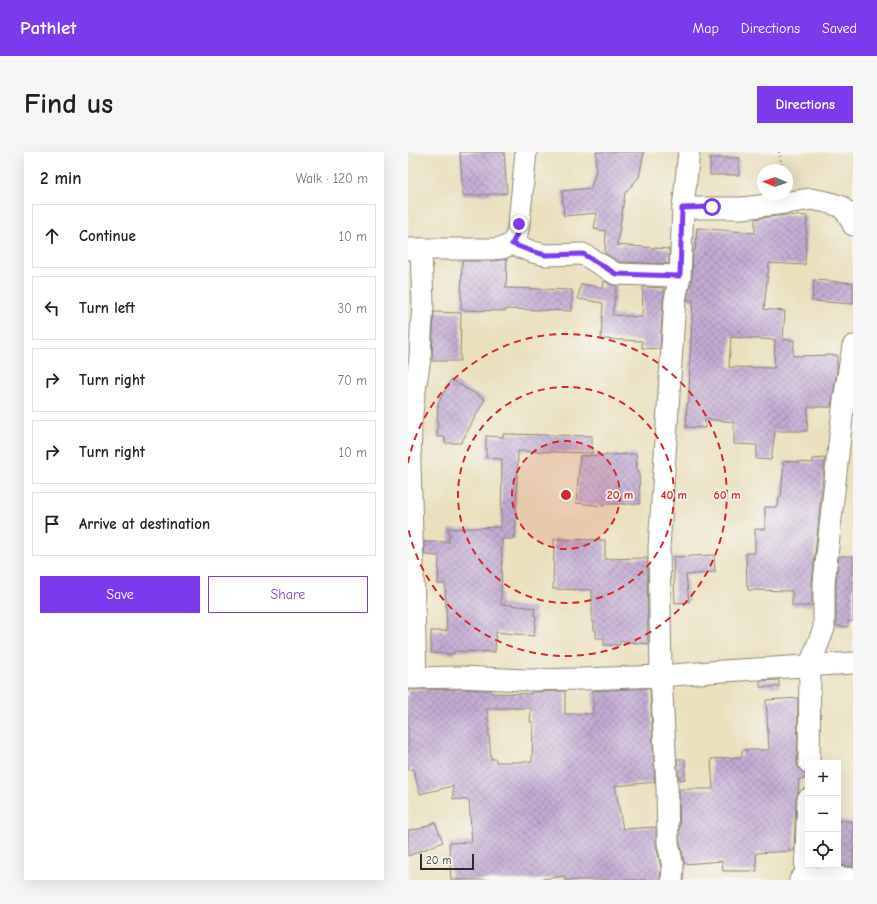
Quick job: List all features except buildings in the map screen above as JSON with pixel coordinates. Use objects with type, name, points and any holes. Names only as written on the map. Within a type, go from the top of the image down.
[{"type":"street","points":[[526,152],[519,224],[517,234],[512,244],[502,248],[492,249],[414,249],[423,304],[420,358],[411,423],[412,678],[460,677],[526,680],[661,676],[723,670],[853,663]]},
{"type":"street","points":[[672,880],[673,867],[668,843],[667,788],[661,676],[659,548],[675,300],[680,276],[682,208],[689,152]]},
{"type":"street","points":[[682,208],[742,208],[811,199],[840,206],[848,214],[853,225]]},
{"type":"street","points":[[512,244],[546,255],[583,254],[616,274],[680,276]]},
{"type":"street","points":[[809,760],[810,665],[824,628],[824,583],[844,400],[853,346]]},
{"type":"street","points":[[806,832],[802,879],[834,877],[853,879]]},
{"type":"path","points":[[779,152],[782,164]]},
{"type":"route","points":[[519,224],[517,234],[512,244],[534,252],[546,255],[583,254],[616,274],[680,276],[682,208],[712,207]]}]
